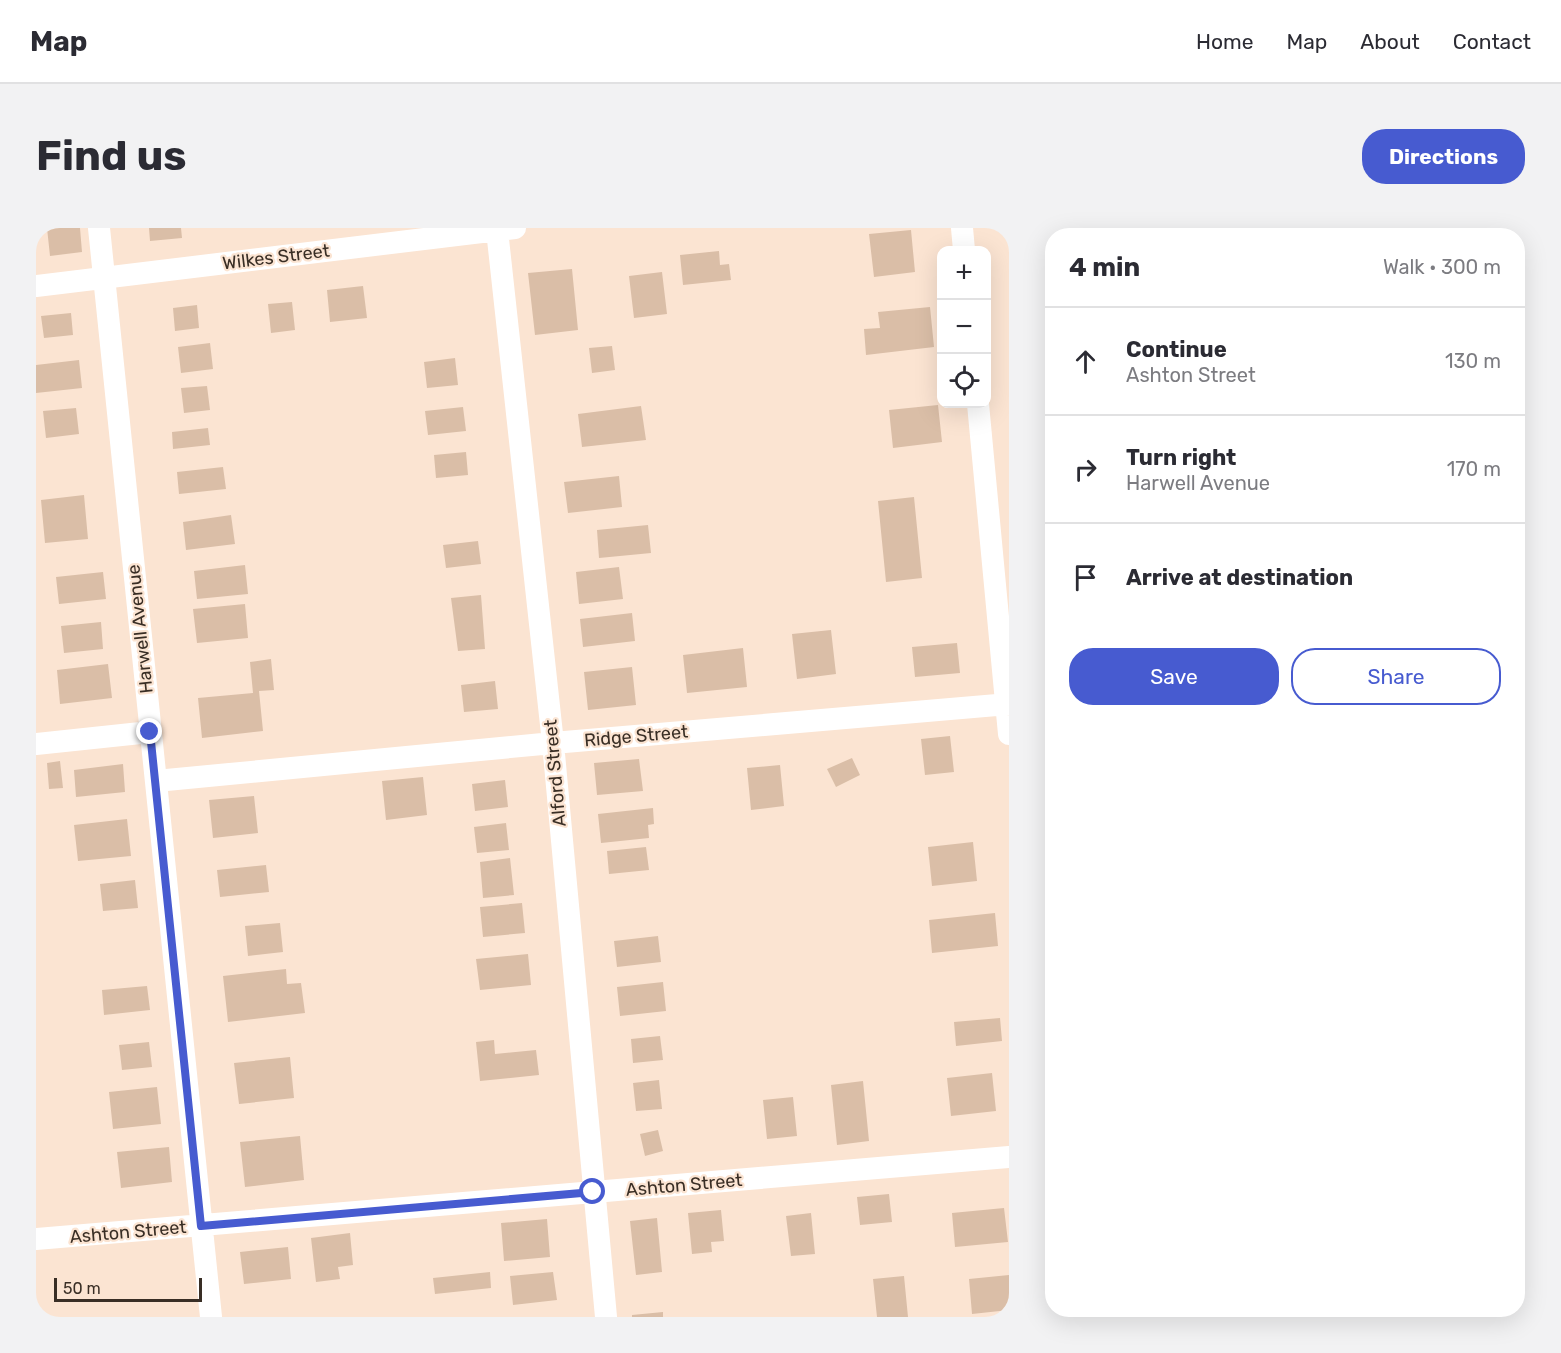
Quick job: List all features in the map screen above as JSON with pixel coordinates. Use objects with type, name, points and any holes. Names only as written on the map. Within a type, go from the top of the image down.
[{"type":"street","name":"Harwell Avenue","points":[[99,228],[211,1317]]},
{"type":"street","points":[[962,228],[964,246]]},
{"type":"street","name":"Wilkes Street","points":[[36,286],[506,229]]},
{"type":"street","name":"Alford Street","points":[[506,229],[606,1317]]},
{"type":"street","points":[[978,408],[1008,704],[1009,734]]},
{"type":"street","name":"Ridge Street","points":[[156,781],[552,743],[1008,704]]},
{"type":"street","points":[[36,744],[150,732]]},
{"type":"street","name":"Ashton Street","points":[[36,1239],[1009,1157]]},
{"type":"building","points":[[47,228],[80,228],[82,252],[50,256]]},
{"type":"building","points":[[149,228],[181,228],[182,238],[150,241]]},
{"type":"building","points":[[911,230],[915,272],[874,277],[869,234]]},
{"type":"building","points":[[719,251],[720,265],[729,264],[731,280],[683,285],[680,255]]},
{"type":"building","points":[[572,269],[578,330],[535,335],[528,273]]},
{"type":"building","points":[[662,272],[667,314],[634,318],[629,276]]},
{"type":"building","points":[[363,286],[367,318],[330,322],[327,290]]},
{"type":"building","points":[[292,302],[295,330],[271,333],[268,304]]},
{"type":"building","points":[[197,305],[199,328],[175,331],[173,308]]},
{"type":"building","points":[[930,307],[934,347],[866,355],[864,329],[880,328],[878,312]]},
{"type":"building","points":[[71,313],[73,335],[44,338],[41,316]]},
{"type":"building","points":[[210,343],[213,369],[181,373],[178,347]]},
{"type":"building","points":[[612,346],[615,370],[592,373],[589,348]]},
{"type":"building","points":[[455,358],[458,385],[427,388],[424,362]]},
{"type":"building","points":[[79,360],[82,388],[36,393],[36,365]]},
{"type":"building","points":[[207,386],[210,410],[184,413],[181,388]]},
{"type":"building","points":[[937,405],[942,442],[893,448],[889,410]]},
{"type":"building","points":[[641,406],[646,440],[582,447],[578,414]]},
{"type":"building","points":[[463,407],[466,431],[428,435],[425,411]]},
{"type":"building","points":[[76,408],[79,434],[46,438],[43,411]]},
{"type":"building","points":[[208,428],[210,445],[173,449],[172,432]]},
{"type":"building","points":[[466,452],[468,475],[436,478],[434,455]]},
{"type":"building","points":[[223,467],[226,489],[179,494],[177,472]]},
{"type":"building","points":[[619,476],[622,507],[568,513],[564,482]]},
{"type":"building","points":[[84,495],[88,539],[45,543],[41,500]]},
{"type":"building","points":[[914,497],[922,578],[886,582],[878,501]]},
{"type":"building","points":[[231,515],[235,544],[186,550],[183,522]]},
{"type":"building","points":[[648,525],[651,553],[599,558],[597,530]]},
{"type":"building","points":[[478,541],[481,564],[446,568],[443,545]]},
{"type":"building","points":[[245,565],[248,594],[197,599],[194,571]]},
{"type":"building","points":[[619,567],[623,599],[579,604],[576,572]]},
{"type":"building","points":[[103,572],[106,599],[59,604],[56,577]]},
{"type":"building","points":[[481,595],[485,649],[458,651],[451,598]]},
{"type":"building","points":[[245,604],[248,638],[197,643],[193,609]]},
{"type":"building","points":[[632,613],[635,641],[583,647],[580,619]]},
{"type":"building","points":[[101,622],[103,649],[64,653],[61,626]]},
{"type":"building","points":[[831,630],[836,674],[797,679],[792,634]]},
{"type":"building","points":[[957,643],[960,673],[915,677],[912,647]]},
{"type":"building","points":[[743,648],[747,687],[687,693],[683,655]]},
{"type":"building","points":[[271,659],[274,690],[259,691],[263,731],[202,738],[198,698],[253,693],[250,662]]},
{"type":"building","points":[[108,664],[112,698],[60,704],[57,670]]},
{"type":"building","points":[[632,667],[636,705],[588,710],[584,672]]},
{"type":"building","points":[[495,681],[498,709],[464,712],[461,685]]},
{"type":"building","points":[[950,736],[954,772],[925,775],[921,739]]},
{"type":"building","points":[[852,758],[860,775],[836,787],[827,769]]},
{"type":"building","points":[[639,759],[643,791],[597,795],[594,763]]},
{"type":"building","points":[[60,761],[63,788],[49,789],[47,763]]},
{"type":"building","points":[[123,764],[125,792],[76,797],[74,770]]},
{"type":"building","points":[[780,765],[784,806],[751,810],[747,768]]},
{"type":"building","points":[[423,777],[427,815],[386,820],[382,781]]},
{"type":"building","points":[[505,780],[508,807],[475,811],[472,784]]},
{"type":"building","points":[[254,796],[258,833],[213,838],[209,800]]},
{"type":"building","points":[[653,808],[654,824],[648,825],[649,838],[601,843],[598,814]]},
{"type":"building","points":[[127,819],[131,856],[78,861],[74,825]]},
{"type":"building","points":[[506,823],[509,850],[477,853],[474,827]]},
{"type":"building","points":[[973,842],[977,881],[932,886],[928,847]]},
{"type":"building","points":[[646,847],[649,870],[609,874],[607,851]]},
{"type":"building","points":[[510,858],[514,895],[483,898],[480,862]]},
{"type":"building","points":[[266,865],[269,892],[220,897],[217,870]]},
{"type":"building","points":[[135,880],[138,908],[103,911],[100,884]]},
{"type":"building","points":[[522,903],[525,933],[483,937],[480,907]]},
{"type":"building","points":[[995,913],[998,946],[932,953],[929,920]]},
{"type":"building","points":[[280,923],[283,952],[248,956],[245,926]]},
{"type":"building","points":[[658,936],[661,962],[617,967],[614,941]]},
{"type":"building","points":[[528,954],[531,985],[480,990],[476,959]]},
{"type":"building","points":[[286,969],[287,984],[301,983],[305,1013],[228,1022],[223,976]]},
{"type":"building","points":[[663,982],[666,1011],[620,1016],[617,987]]},
{"type":"building","points":[[147,986],[150,1010],[104,1015],[102,990]]},
{"type":"building","points":[[1000,1018],[1002,1041],[956,1046],[954,1022]]},
{"type":"building","points":[[660,1036],[663,1060],[633,1063],[631,1039]]},
{"type":"building","points":[[494,1040],[495,1054],[536,1050],[539,1075],[480,1081],[476,1042]]},
{"type":"building","points":[[149,1042],[152,1067],[122,1070],[119,1045]]},
{"type":"building","points":[[290,1057],[294,1098],[239,1104],[234,1063]]},
{"type":"building","points":[[992,1073],[996,1111],[951,1116],[947,1078]]},
{"type":"building","points":[[659,1080],[662,1109],[636,1111],[633,1083]]},
{"type":"building","points":[[863,1081],[869,1141],[837,1145],[831,1085]]},
{"type":"building","points":[[157,1087],[161,1124],[113,1129],[109,1092]]},
{"type":"building","points":[[793,1097],[797,1136],[767,1139],[763,1100]]},
{"type":"building","points":[[658,1130],[663,1151],[645,1156],[640,1134]]},
{"type":"building","points":[[300,1136],[304,1180],[245,1187],[240,1142]]},
{"type":"building","points":[[169,1147],[172,1182],[121,1188],[117,1152]]},
{"type":"building","points":[[889,1194],[892,1222],[860,1225],[857,1197]]},
{"type":"building","points":[[1004,1208],[1008,1242],[955,1247],[952,1213]]},
{"type":"building","points":[[721,1210],[724,1241],[711,1242],[712,1252],[692,1254],[688,1213]]},
{"type":"building","points":[[811,1213],[815,1254],[791,1256],[786,1216]]},
{"type":"building","points":[[657,1218],[662,1272],[636,1275],[630,1221]]},
{"type":"building","points":[[547,1219],[550,1257],[504,1261],[501,1223]]},
{"type":"building","points":[[350,1233],[353,1265],[338,1267],[340,1279],[316,1282],[311,1238]]},
{"type":"building","points":[[288,1247],[291,1279],[244,1284],[240,1252]]},
{"type":"building","points":[[490,1272],[491,1288],[435,1294],[433,1278]]},
{"type":"building","points":[[553,1272],[557,1300],[513,1305],[510,1276]]},
{"type":"building","points":[[1009,1275],[1009,1310],[972,1314],[969,1279]]},
{"type":"building","points":[[904,1276],[908,1317],[877,1317],[873,1279]]},
{"type":"building","points":[[663,1312],[663,1317],[632,1317],[632,1315]]},
{"type":"route","points":[[150,732],[201,1226],[593,1192]]}]
